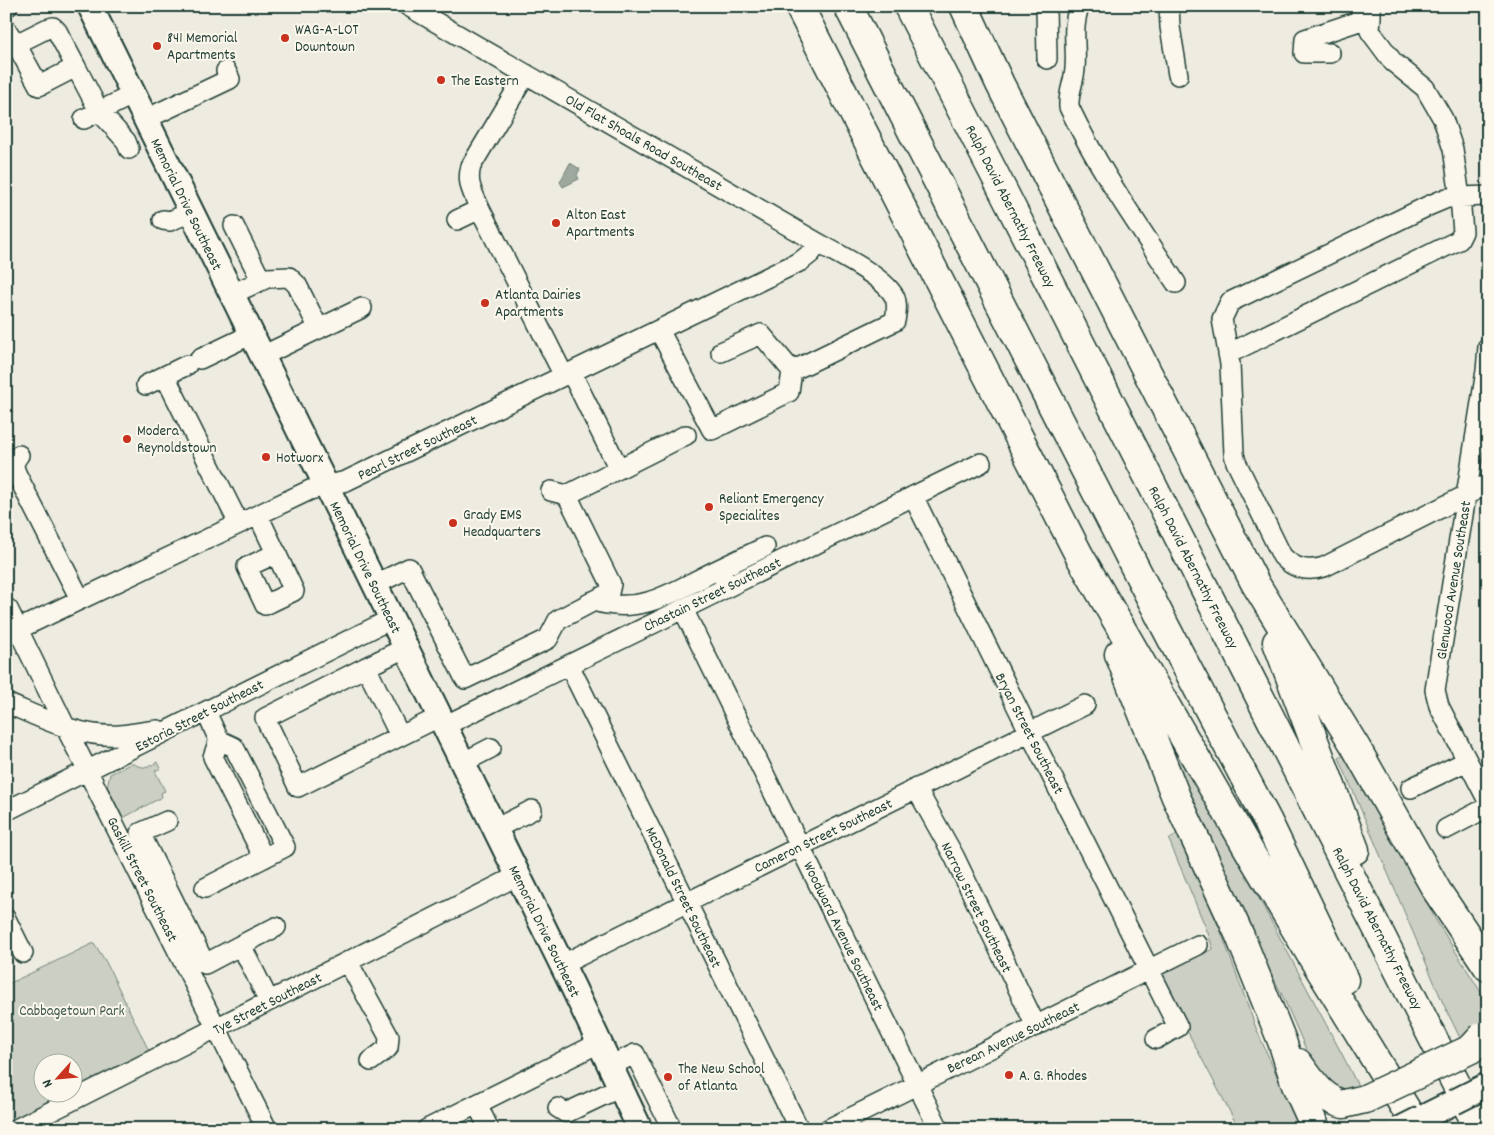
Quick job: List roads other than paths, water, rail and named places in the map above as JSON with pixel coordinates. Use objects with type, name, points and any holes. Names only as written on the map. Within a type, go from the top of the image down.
[{"type":"highway","points":[[781,6],[823,78],[862,133]]},
{"type":"highway","points":[[799,6],[1078,555],[1409,1124]]},
{"type":"highway","points":[[848,6],[1166,628],[1268,822],[1409,1124]]},
{"type":"highway","name":"Ralph David Abernathy Freeway","points":[[908,6],[1479,1129]]},
{"type":"highway","points":[[955,6],[1000,84]]},
{"type":"highway","points":[[964,6],[1000,84],[1255,583],[1355,746],[1452,914],[1488,967]]},
{"type":"highway","points":[[1078,555],[1176,797],[1240,936],[1282,1041],[1296,1085],[1316,1129]]},
{"type":"highway","points":[[1255,583],[1402,975]]},
{"type":"highway","points":[[1452,914],[1488,990]]},
{"type":"highway","points":[[1282,1041],[1320,1092],[1335,1103],[1344,1104],[1365,1099],[1471,1049],[1486,1033]]},
{"type":"main road","name":"Memorial Drive Southeast","points":[[90,6],[495,829],[640,1129]]},
{"type":"main road","points":[[1409,1124],[1488,1085]]},
{"type":"street","name":"Old Flat Shoals Road Southeast","points":[[408,6],[818,243],[888,287],[895,299],[895,322],[792,371]]},
{"type":"street","points":[[1046,6],[1047,59]]},
{"type":"street","points":[[1079,6],[1074,20],[1075,71],[1069,99],[1070,107],[1108,180],[1176,283]]},
{"type":"street","points":[[1169,6],[1170,27],[1178,75]]},
{"type":"street","points":[[1229,359],[1459,240],[1463,232],[1453,149],[1443,119],[1425,88],[1393,62],[1370,31],[1367,10],[1305,39],[1304,53],[1330,53]]},
{"type":"street","points":[[76,67],[39,86],[11,37],[53,27],[58,31],[76,67],[92,115],[126,141],[130,149]]},
{"type":"street","points":[[146,119],[230,79],[226,71]]},
{"type":"street","points":[[526,74],[471,166],[468,176],[470,186],[480,209],[619,469]]},
{"type":"street","points":[[92,115],[134,94]]},
{"type":"street","points":[[1488,196],[1447,198],[1428,206],[1230,302],[1222,319],[1229,359],[1236,462],[1282,556],[1287,562],[1301,569],[1315,570],[1324,567],[1488,484]]},
{"type":"street","points":[[457,220],[480,209]]},
{"type":"street","points":[[164,220],[170,221],[192,212]]},
{"type":"street","points":[[234,226],[261,280]]},
{"type":"street","name":"Pearl Street Southeast","points":[[12,632],[310,490],[346,482],[801,261],[811,253],[818,243]]},
{"type":"street","points":[[232,294],[261,280],[278,276],[289,277],[300,290],[319,329]]},
{"type":"street","points":[[262,356],[362,308]]},
{"type":"street","points":[[659,330],[712,430],[791,397],[792,371],[761,334],[722,352]]},
{"type":"street","points":[[146,385],[252,334]]},
{"type":"street","name":"Glenwood Avenue Southeast","points":[[1485,790],[1467,761],[1439,706],[1435,690],[1486,371],[1488,347]]},
{"type":"street","points":[[165,376],[239,524]]},
{"type":"street","points":[[374,585],[409,568],[465,680],[548,639],[558,620],[609,593],[611,584],[559,493],[619,469],[686,435]]},
{"type":"street","points":[[18,455],[14,461],[17,475],[80,600]]},
{"type":"street","name":"Chastain Street Southeast","points":[[265,718],[298,787],[400,736],[441,721],[569,665],[980,463]]},
{"type":"street","name":"Bryan Street Southeast","points":[[913,496],[1029,732],[1178,1027],[1156,1039]]},
{"type":"street","points":[[258,515],[277,553]]},
{"type":"street","points":[[593,601],[608,605],[629,606],[651,602],[765,547]]},
{"type":"street","points":[[719,569],[728,587]]},
{"type":"street","name":"Gaskill Street Southeast","points":[[6,608],[8,609],[12,632],[89,770],[267,1129]]},
{"type":"street","name":"Woodward Avenue Southeast","points":[[683,609],[939,1129]]},
{"type":"street","name":"Estoria Street Southeast","points":[[6,811],[391,619]]},
{"type":"street","points":[[250,690],[265,718],[405,648]]},
{"type":"street","name":"McDonald Street Southeast","points":[[569,665],[799,1129]]},
{"type":"street","points":[[366,667],[400,736]]},
{"type":"street","points":[[6,702],[66,728],[90,734],[118,735],[174,728]]},
{"type":"street","name":"Cameron Street Southeast","points":[[561,965],[1085,705]]},
{"type":"street","points":[[205,888],[285,847],[234,747],[219,740],[206,712]]},
{"type":"street","points":[[462,763],[491,748]]},
{"type":"street","points":[[1411,788],[1467,761]]},
{"type":"street","name":"Narrow Street Southeast","points":[[916,788],[954,856],[1036,1026]]},
{"type":"street","points":[[1446,829],[1488,807]]},
{"type":"street","points":[[495,829],[532,810]]},
{"type":"street","points":[[167,821],[140,833],[205,964],[276,927]]},
{"type":"street","name":"Tye Street Southeast","points":[[16,1129],[518,876]]},
{"type":"street","points":[[6,919],[23,953]]},
{"type":"street","points":[[241,945],[269,1001]]},
{"type":"street","name":"Berean Avenue Southeast","points":[[828,1129],[1198,945]]},
{"type":"street","points":[[348,962],[389,1037],[388,1048],[371,1062]]},
{"type":"street","points":[[427,1129],[599,1043]]},
{"type":"street","points":[[610,1066],[636,1054],[672,1129]]},
{"type":"street","points":[[558,1108],[566,1113],[620,1087]]},
{"type":"street","points":[[477,1104],[489,1129]]},
{"type":"place","name":"WAG-A-LOT Downtown","points":[[285,38]]},
{"type":"place","name":"841 Memorial Apartments","points":[[157,46]]},
{"type":"place","name":"The Eastern","points":[[441,80]]},
{"type":"place","name":"Alton East Apartments","points":[[556,223]]},
{"type":"place","name":"Atlanta Dairies Apartments","points":[[485,303]]},
{"type":"place","name":"Modera Reynoldstown","points":[[127,439]]},
{"type":"place","name":"Hotworx","points":[[266,457]]},
{"type":"place","name":"Reliant Emergency Specialites","points":[[709,507]]},
{"type":"place","name":"Grady EMS Headquarters","points":[[453,523]]},
{"type":"place","name":"A. G. Rhodes","points":[[1009,1075]]},
{"type":"place","name":"The New School of Atlanta","points":[[668,1077]]},
{"type":"park label","name":"Cabbagetown Park","points":[[72,1010]]}]
